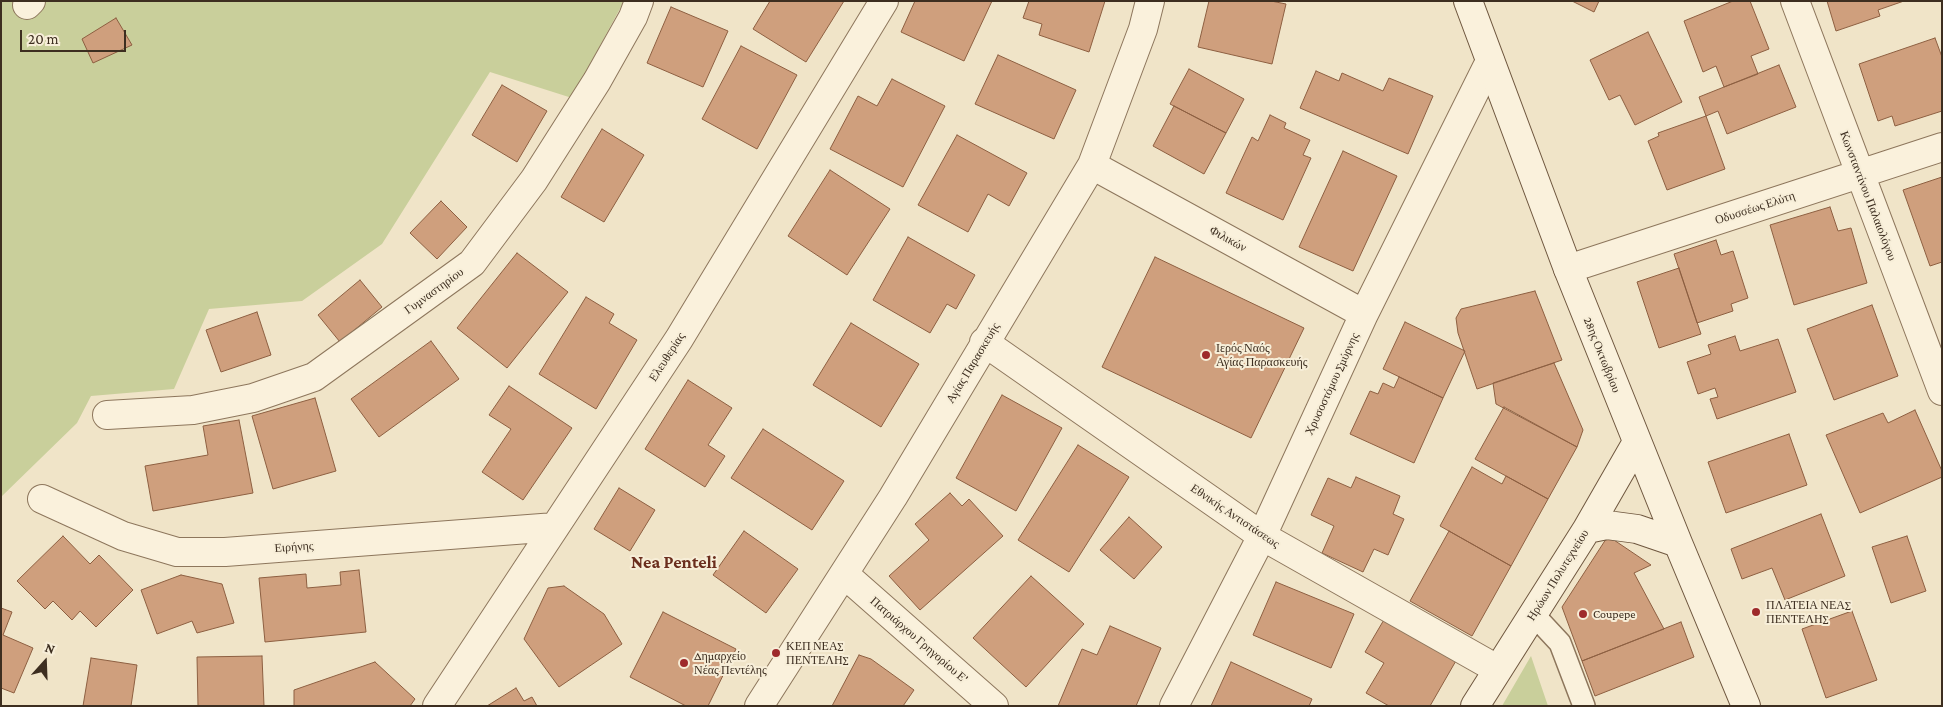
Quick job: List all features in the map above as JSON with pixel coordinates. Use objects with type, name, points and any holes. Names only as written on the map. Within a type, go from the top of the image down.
[{"type":"street","name":"Γυμναστηρίου","points":[[107,415],[193,410],[253,398],[314,377],[472,263],[534,180],[597,81],[640,1]]},
{"type":"street","name":"Ελευθερίας","points":[[437,706],[679,339],[884,1]]},
{"type":"street","name":"Αγίας Παρασκευής","points":[[759,706],[893,497],[984,342],[1092,165],[1143,28],[1150,1]]},
{"type":"street","name":"28ης Οκτωβρίου","points":[[1468,1],[1568,269],[1746,706]]},
{"type":"street","name":"Κωνσταντίνου Παλαιολόγου","points":[[1795,1],[1942,391]]},
{"type":"street","name":"Χρυσοστόμου Σμύρνης","points":[[1174,706],[1262,536],[1364,314],[1490,61]]},
{"type":"street","name":"Οδυσσέως Ελύτη","points":[[1568,269],[1942,147]]},
{"type":"street","name":"Φιλικών","points":[[1092,165],[1364,314]]},
{"type":"street","name":"Εθνικής Αντιστάσεως","points":[[984,342],[1262,536],[1497,669]]},
{"type":"street","name":"Ηρώων Πολυτεχνείου","points":[[1475,706],[1587,528],[1637,442]]},
{"type":"street","name":"Ειρήνης","points":[[42,499],[123,536],[177,552],[225,552],[555,527]]},
{"type":"street","points":[[1587,528],[1607,525],[1637,529],[1678,543]]},
{"type":"street","name":"Πατριάρχου Γρηγορίου Ε'","points":[[844,574],[994,706]]},
{"type":"street","points":[[1533,614],[1560,643],[1584,706]]},
{"type":"green space","points":[[1,1],[624,1],[572,98],[490,72],[382,244],[302,301],[209,309],[174,389],[91,396],[77,423],[1,497]]},
{"type":"green space","points":[[1531,656],[1548,706],[1502,706]]},
{"type":"building","points":[[770,1],[844,1],[806,62],[753,29]]},
{"type":"building","points":[[915,1],[992,1],[964,61],[901,32]]},
{"type":"building","points":[[1029,1],[1105,1],[1089,52],[1039,35],[1042,24],[1023,18]]},
{"type":"building","points":[[1209,1],[1271,1],[1286,4],[1272,64],[1198,47]]},
{"type":"building","points":[[1572,1],[1599,1],[1594,12]]},
{"type":"building","points":[[1733,1],[1750,1],[1769,49],[1751,56],[1758,74],[1724,87],[1716,66],[1703,72],[1684,21]]},
{"type":"building","points":[[1827,1],[1904,1],[1878,10],[1880,16],[1836,31]]},
{"type":"building","points":[[671,7],[728,31],[703,87],[647,63]]},
{"type":"building","points":[[116,18],[132,45],[93,63],[82,39]]},
{"type":"building","points":[[1648,32],[1682,102],[1635,125],[1620,95],[1609,100],[1590,60]]},
{"type":"building","points":[[1935,38],[1942,57],[1942,111],[1895,126],[1892,116],[1878,121],[1859,64]]},
{"type":"building","points":[[741,46],[797,75],[757,149],[702,119]]},
{"type":"building","points":[[998,55],[1076,90],[1054,139],[975,104]]},
{"type":"building","points":[[1779,65],[1796,107],[1727,134],[1718,111],[1706,116],[1699,97]]},
{"type":"building","points":[[1189,69],[1244,99],[1226,133],[1170,104]]},
{"type":"building","points":[[1316,71],[1339,81],[1342,73],[1383,91],[1389,78],[1433,96],[1408,154],[1300,108]]},
{"type":"building","points":[[892,79],[945,106],[903,187],[830,149],[858,96],[877,106]]},
{"type":"building","points":[[502,85],[547,111],[517,162],[472,135]]},
{"type":"building","points":[[1174,106],[1226,133],[1204,174],[1153,146]]},
{"type":"building","points":[[1270,115],[1286,123],[1284,128],[1310,140],[1303,155],[1311,158],[1283,220],[1226,193],[1252,137],[1258,141]]},
{"type":"building","points":[[1706,116],[1725,169],[1667,190],[1648,141],[1659,136],[1658,133]]},
{"type":"building","points":[[602,129],[644,155],[604,222],[561,197]]},
{"type":"building","points":[[957,135],[1027,173],[1009,206],[988,194],[968,232],[918,205]]},
{"type":"building","points":[[1343,151],[1397,176],[1353,271],[1299,247]]},
{"type":"building","points":[[830,170],[890,209],[847,275],[788,236]]},
{"type":"building","points":[[1942,177],[1942,262],[1930,266],[1903,190]]},
{"type":"building","points":[[441,201],[467,227],[437,259],[410,233]]},
{"type":"building","points":[[1830,207],[1838,231],[1851,228],[1867,283],[1794,305],[1770,225]]},
{"type":"building","points":[[908,237],[975,275],[956,309],[947,304],[930,333],[873,300]]},
{"type":"building","points":[[1716,240],[1721,255],[1733,251],[1748,298],[1731,304],[1733,311],[1697,323],[1674,254]]},
{"type":"building","points":[[517,253],[568,292],[507,368],[457,328]]},
{"type":"building","points":[[1155,257],[1304,328],[1251,438],[1102,367]]},
{"type":"building","points":[[1679,268],[1701,334],[1659,348],[1637,282]]},
{"type":"building","points":[[360,280],[382,307],[340,342],[318,315]]},
{"type":"building","points":[[1535,291],[1562,360],[1477,389],[1458,333],[1456,318],[1461,309]]},
{"type":"building","points":[[586,297],[614,314],[609,323],[637,340],[596,409],[539,374]]},
{"type":"building","points":[[1872,305],[1898,376],[1834,400],[1807,329]]},
{"type":"building","points":[[257,312],[271,355],[221,372],[206,330]]},
{"type":"building","points":[[1405,322],[1465,351],[1443,398],[1383,369]]},
{"type":"building","points":[[851,323],[919,364],[881,427],[813,385]]},
{"type":"building","points":[[1735,336],[1740,351],[1778,339],[1796,392],[1717,419],[1710,399],[1718,397],[1715,388],[1698,394],[1687,362],[1711,354],[1708,345]]},
{"type":"building","points":[[431,341],[459,379],[379,437],[351,399]]},
{"type":"building","points":[[1554,363],[1583,430],[1577,447],[1496,404],[1493,383]]},
{"type":"building","points":[[1399,377],[1443,398],[1414,463],[1350,434],[1370,391],[1378,394],[1383,383],[1394,388]]},
{"type":"building","points":[[688,380],[732,408],[708,445],[725,456],[705,487],[645,449]]},
{"type":"building","points":[[509,386],[572,428],[523,500],[482,472],[511,429],[489,415]]},
{"type":"building","points":[[1002,395],[1062,428],[1016,511],[956,478]]},
{"type":"building","points":[[315,398],[336,471],[273,489],[252,416]]},
{"type":"building","points":[[1504,407],[1577,447],[1548,499],[1475,459]]},
{"type":"building","points":[[1915,410],[1942,471],[1942,477],[1860,513],[1826,435],[1883,413],[1888,423]]},
{"type":"building","points":[[239,420],[253,493],[153,511],[145,466],[208,455],[203,426]]},
{"type":"building","points":[[763,429],[844,481],[812,530],[731,478]]},
{"type":"building","points":[[1789,434],[1807,485],[1726,513],[1708,462]]},
{"type":"building","points":[[1078,445],[1129,477],[1069,572],[1018,540]]},
{"type":"building","points":[[1472,467],[1502,484],[1506,476],[1548,499],[1511,566],[1440,526]]},
{"type":"building","points":[[1356,477],[1400,496],[1393,514],[1404,519],[1388,555],[1374,549],[1363,572],[1322,553],[1334,526],[1311,515],[1328,478],[1351,488]]},
{"type":"building","points":[[619,488],[655,510],[630,551],[594,529]]},
{"type":"building","points":[[950,493],[962,506],[969,499],[1003,536],[920,610],[889,576],[929,540],[915,524]]},
{"type":"building","points":[[1821,514],[1845,576],[1785,600],[1772,568],[1742,579],[1731,549]]},
{"type":"building","points":[[1129,517],[1162,547],[1134,579],[1100,550]]},
{"type":"building","points":[[744,531],[798,569],[766,613],[713,575]]},
{"type":"building","points":[[1449,531],[1511,566],[1472,636],[1410,601]]},
{"type":"building","points":[[63,536],[90,564],[99,555],[133,590],[96,627],[80,611],[72,620],[53,601],[45,609],[17,581]]},
{"type":"building","points":[[1608,536],[1651,565],[1634,573],[1664,629],[1582,661],[1562,607]]},
{"type":"building","points":[[1907,536],[1926,591],[1891,603],[1872,547]]},
{"type":"building","points":[[359,570],[366,632],[265,642],[259,578],[306,574],[307,588],[341,585],[340,572]]},
{"type":"building","points":[[181,575],[222,584],[234,623],[197,633],[192,621],[157,634],[141,590]]},
{"type":"building","points":[[1031,576],[1084,624],[1026,687],[973,638]]},
{"type":"building","points":[[1276,582],[1354,614],[1331,668],[1253,635]]},
{"type":"building","points":[[564,586],[604,614],[622,644],[559,687],[524,639],[548,588]]},
{"type":"building","points":[[1,608],[12,612],[3,635],[33,648],[14,693],[1,688]]},
{"type":"building","points":[[1852,611],[1877,680],[1826,698],[1802,629]]},
{"type":"building","points":[[663,612],[736,649],[708,706],[686,706],[630,677]]},
{"type":"building","points":[[1385,618],[1457,659],[1430,706],[1389,706],[1366,693],[1384,663],[1365,652]]},
{"type":"building","points":[[1681,622],[1694,657],[1595,696],[1582,661]]},
{"type":"building","points":[[1110,626],[1161,648],[1136,706],[1058,706],[1082,649],[1097,655]]},
{"type":"building","points":[[859,655],[871,659],[914,690],[903,706],[832,706]]},
{"type":"building","points":[[262,656],[264,706],[198,706],[197,657]]},
{"type":"building","points":[[91,658],[137,665],[131,706],[83,706]]},
{"type":"building","points":[[375,662],[415,699],[410,706],[294,706],[294,690]]},
{"type":"building","points":[[1231,662],[1312,699],[1309,706],[1211,706]]},
{"type":"building","points":[[516,688],[524,701],[532,697],[537,706],[487,706]]},
{"type":"place","name":"Ιερός Ναός Αγίας Παρασκευής","points":[[1206,355]]},
{"type":"place","name":"ΠΛΑΤΕΙΑ ΝΕΑΣ ΠΕΝΤΕΛΗΣ","points":[[1756,612]]},
{"type":"place","name":"Coupepe","points":[[1583,614]]},
{"type":"place","name":"ΚΕΠ ΝΕΑΣ ΠΕΝΤΕΛΗΣ","points":[[776,653]]},
{"type":"place","name":"Δημαρχείο Νέας Πεντέλης","points":[[684,663]]},
{"type":"district","name":"Nea Penteli","points":[[674,562]]}]
